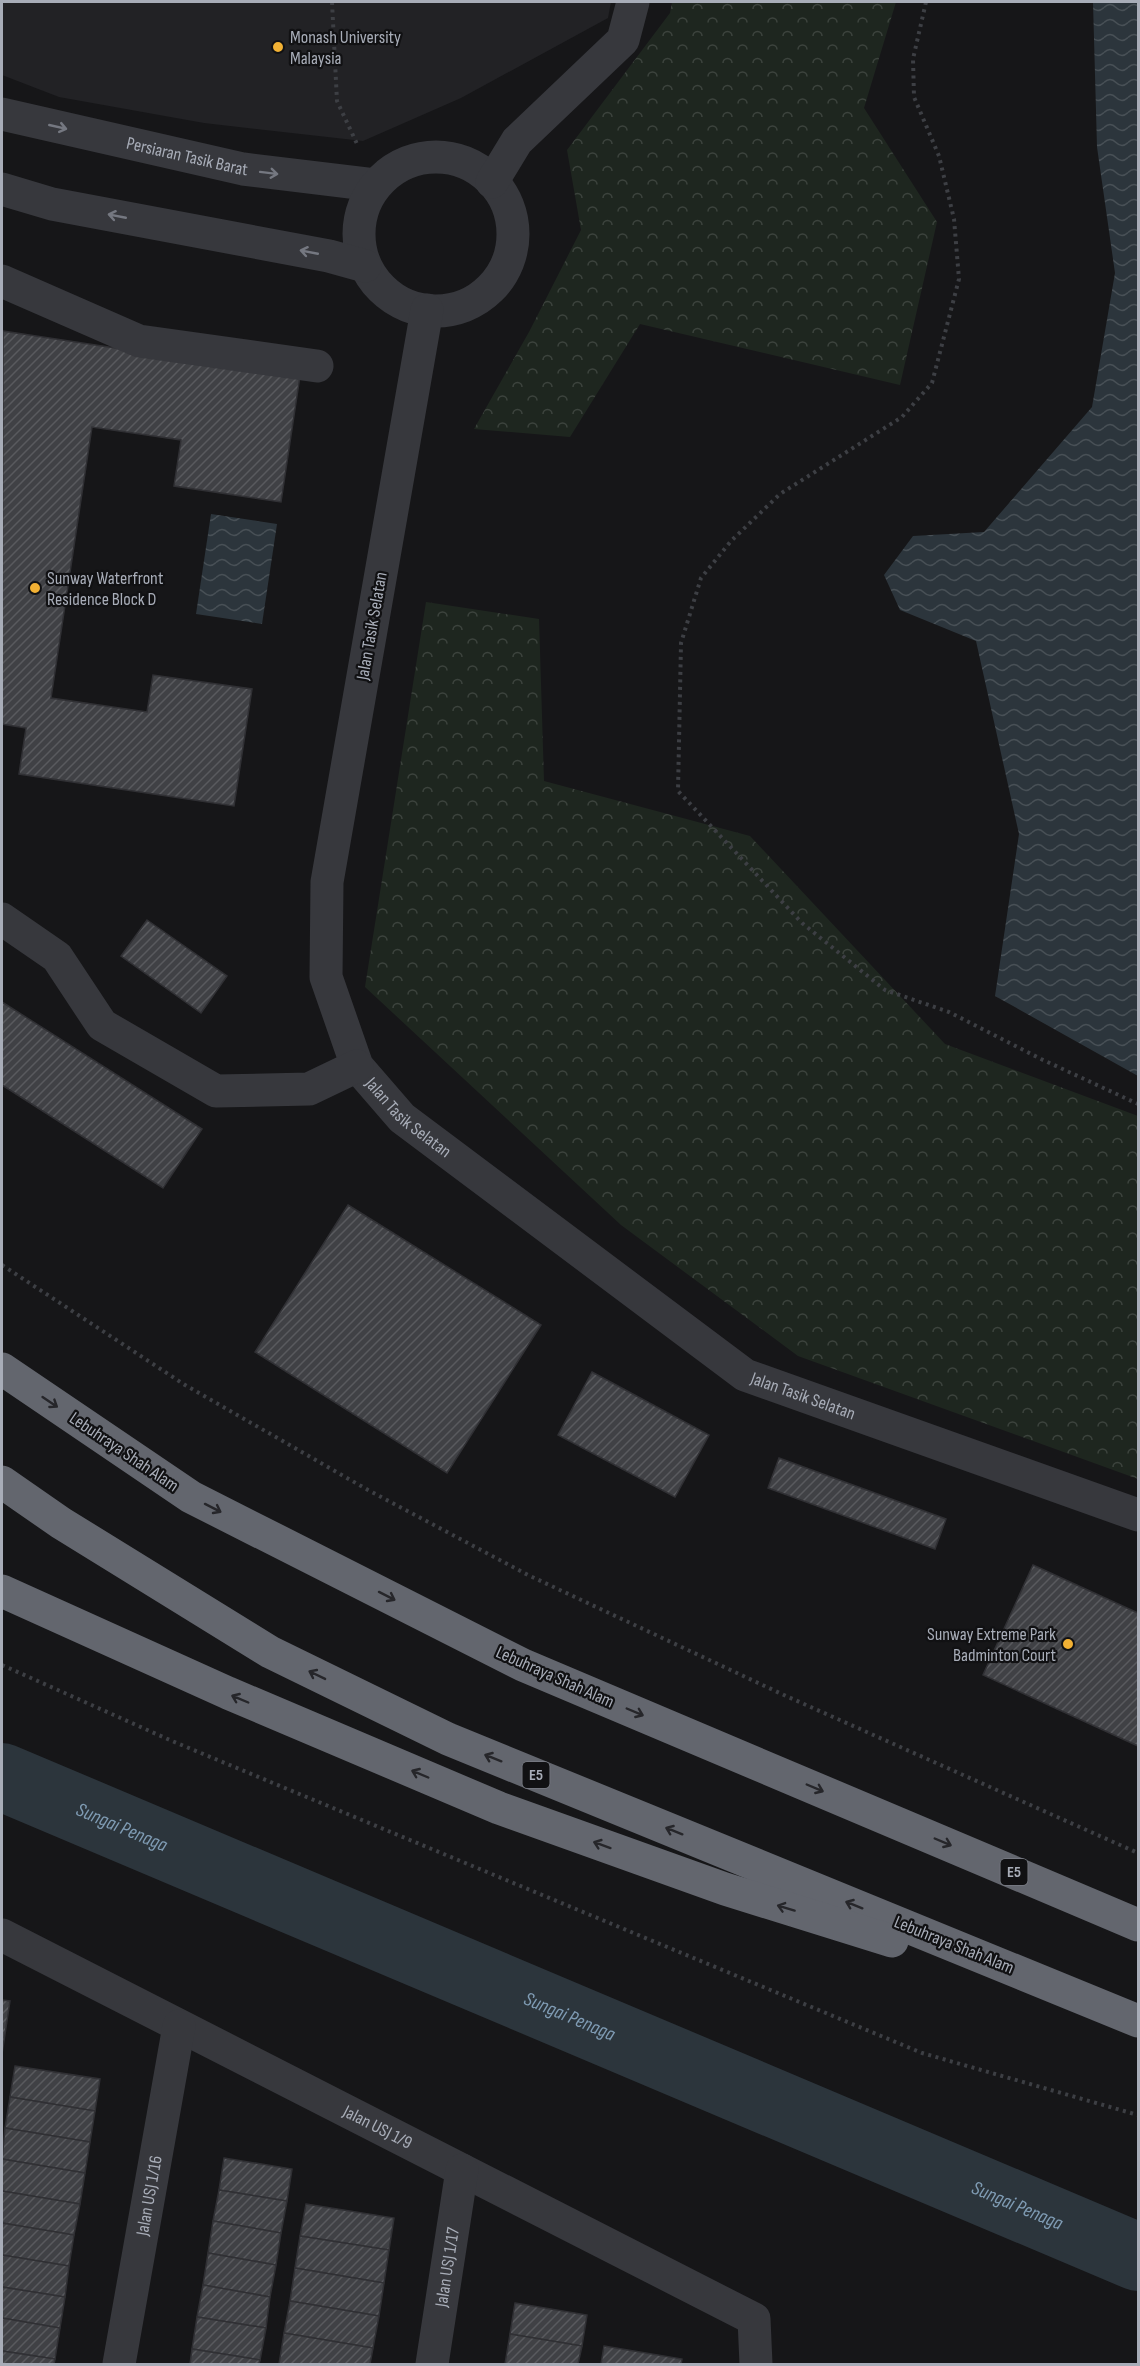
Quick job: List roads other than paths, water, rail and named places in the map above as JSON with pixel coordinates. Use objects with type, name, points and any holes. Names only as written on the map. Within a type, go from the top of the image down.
[{"type":"highway","name":"Lebuhraya Shah Alam","points":[[2,1369],[191,1497],[523,1665],[1138,1925]]},
{"type":"highway","name":"Lebuhraya Shah Alam","points":[[2,1482],[61,1523],[270,1652],[448,1740],[1138,2021]]},
{"type":"highway","points":[[2,1591],[228,1693],[499,1808],[724,1889],[1103,2006]]},
{"type":"street","points":[[492,182],[517,141],[623,40],[633,2]]},
{"type":"street","name":"Persiaran Tasik Barat","points":[[2,114],[243,169],[375,185]]},
{"type":"street","points":[[447,157],[472,165],[492,182],[507,204],[513,231],[510,256],[498,280],[478,298],[453,309],[427,310],[401,303],[380,287],[365,266],[359,245],[358,224],[364,204],[375,185],[395,168],[420,158],[447,157]]},
{"type":"street","points":[[2,189],[52,204],[329,256],[365,266]]},
{"type":"street","points":[[2,281],[139,341],[317,366]]},
{"type":"street","name":"Jalan Tasik Selatan","points":[[427,310],[327,882],[326,977],[357,1066],[402,1119],[745,1375],[1138,1515]]},
{"type":"street","points":[[2,919],[57,957],[102,1026],[216,1091],[309,1089],[357,1066]]},
{"type":"street","name":"Jalan USJ 1/9","points":[[2,1935],[754,2319],[756,2364]]},
{"type":"street","name":"Jalan USJ 1/16","points":[[119,2364],[179,2026]]},
{"type":"street","name":"Jalan USJ 1/17","points":[[432,2364],[462,2170]]},
{"type":"water","points":[[1093,2],[1138,2],[1138,1076],[995,996],[1019,834],[976,641],[900,610],[884,575],[913,536],[984,532],[1092,407],[1115,273],[1097,147]]},
{"type":"water","points":[[211,514],[277,524],[262,624],[196,614]]},
{"type":"waterway","name":"Sungai Penaga","points":[[2,1777],[1138,2257]]},
{"type":"place","name":"Monash University Malaysia","points":[[278,47]]},
{"type":"place","name":"Sunway Waterfront Residence Block D","points":[[35,588]]},
{"type":"place","name":"Sunway Extreme Park Badminton Court","points":[[1068,1644]]}]
